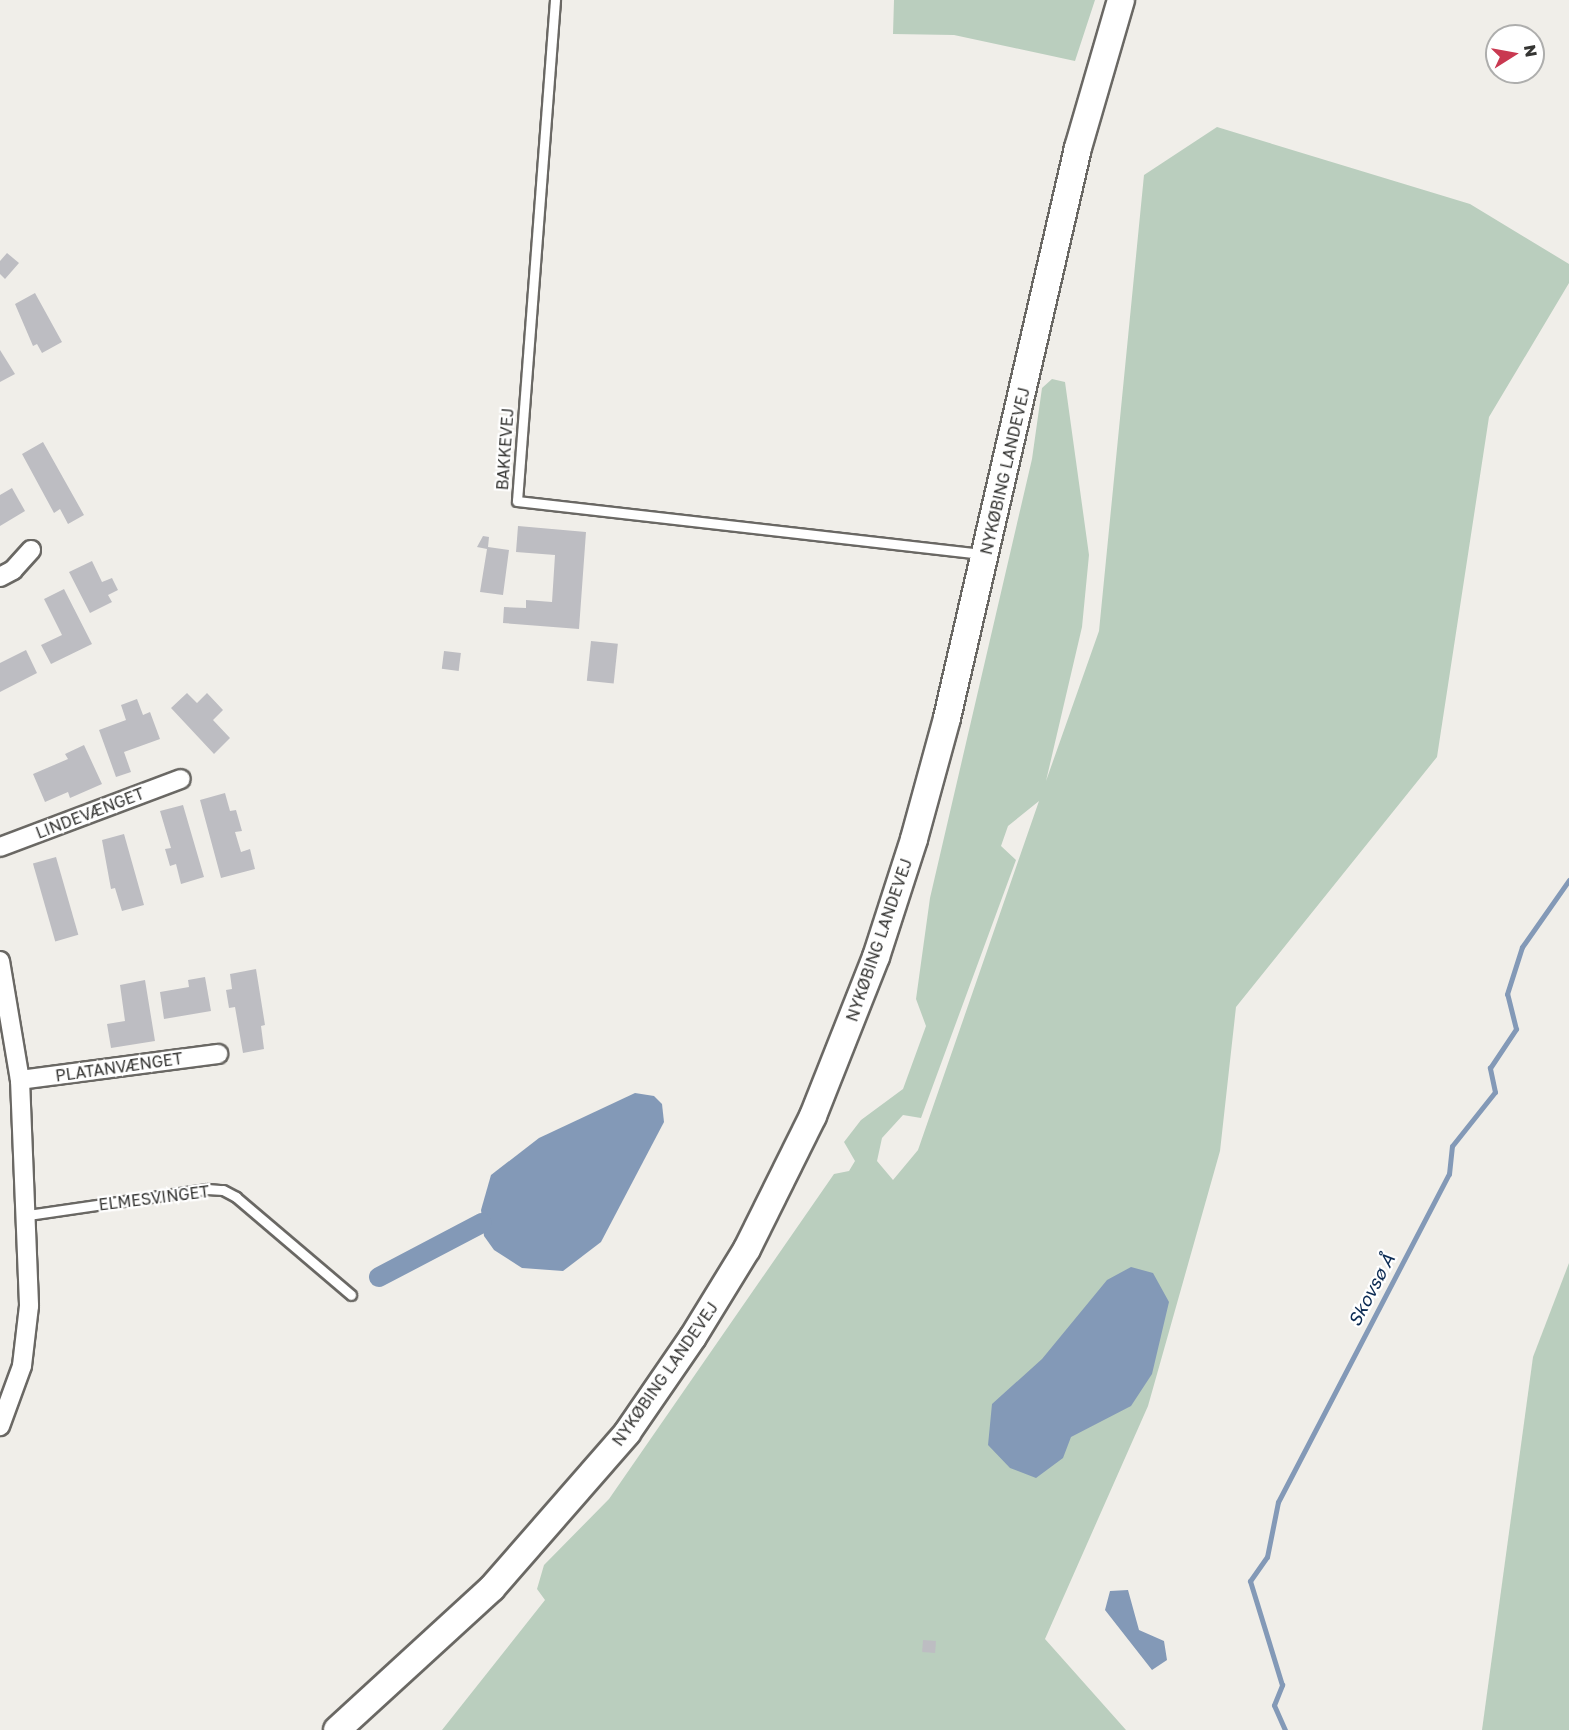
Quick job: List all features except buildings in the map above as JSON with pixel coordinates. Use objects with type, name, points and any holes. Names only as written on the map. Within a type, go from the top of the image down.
[{"type":"main road","name":"NYKØBING LANDEVEJ","points":[[337,1730],[457,1624],[549,1527],[627,1433],[693,1337],[747,1249],[813,1116],[876,957],[914,839],[986,554],[1078,148],[1121,0]]},
{"type":"street","points":[[0,577],[14,570],[31,550]]},
{"type":"street","name":"LINDEVÆNGET","points":[[0,847],[181,779]]},
{"type":"street","points":[[0,962],[20,1080],[28,1215],[29,1306],[22,1366],[6,1418],[0,1426]]},
{"type":"street","name":"PLATANVÆNGET","points":[[20,1080],[218,1054]]},
{"type":"lane","name":"BAKKEVEJ","points":[[555,0],[517,501],[986,554]]},
{"type":"lane","name":"ELMESVINGET","points":[[28,1215],[207,1189],[223,1190],[236,1197],[351,1295]]},
{"type":"green space","points":[[894,0],[1095,0],[1075,61],[954,35],[893,34]]},
{"type":"green space","points":[[1217,127],[1470,204],[1569,264],[1569,283],[1489,417],[1437,757],[1236,1007],[1220,1151],[1148,1406],[1045,1639],[1126,1730],[442,1730],[545,1600],[537,1589],[544,1565],[609,1499],[834,1174],[849,1171],[855,1161],[844,1142],[861,1120],[903,1089],[926,1026],[916,999],[930,898],[1032,459],[1042,388],[1052,379],[1065,382],[1089,555],[1082,627],[1046,781],[1099,631],[1144,175]],"holes":[[[1039,801],[918,1150],[893,1180],[877,1161],[882,1138],[903,1115],[921,1118],[1016,860],[1001,846],[1008,826]]]},
{"type":"green space","points":[[1569,1263],[1569,1730],[1482,1730],[1533,1357]]},
{"type":"water","points":[[635,1093],[654,1096],[662,1104],[664,1122],[601,1242],[563,1271],[522,1268],[494,1250],[484,1236],[481,1210],[491,1175],[539,1138]]},
{"type":"water","points":[[1131,1267],[1153,1273],[1169,1302],[1152,1374],[1131,1406],[1071,1437],[1063,1458],[1036,1478],[1010,1468],[988,1445],[992,1404],[1042,1359],[1107,1280]]},
{"type":"water","points":[[1128,1590],[1139,1630],[1164,1641],[1167,1660],[1152,1670],[1105,1610],[1110,1591]]},
{"type":"waterway","name":"Skovsø Å","points":[[1285,1730],[1274,1705],[1282,1685],[1250,1581],[1267,1557],[1278,1502],[1449,1174],[1452,1146],[1495,1092],[1490,1068],[1516,1029],[1507,994],[1522,947],[1569,880]]},
{"type":"waterway","points":[[379,1277],[482,1223]]}]
